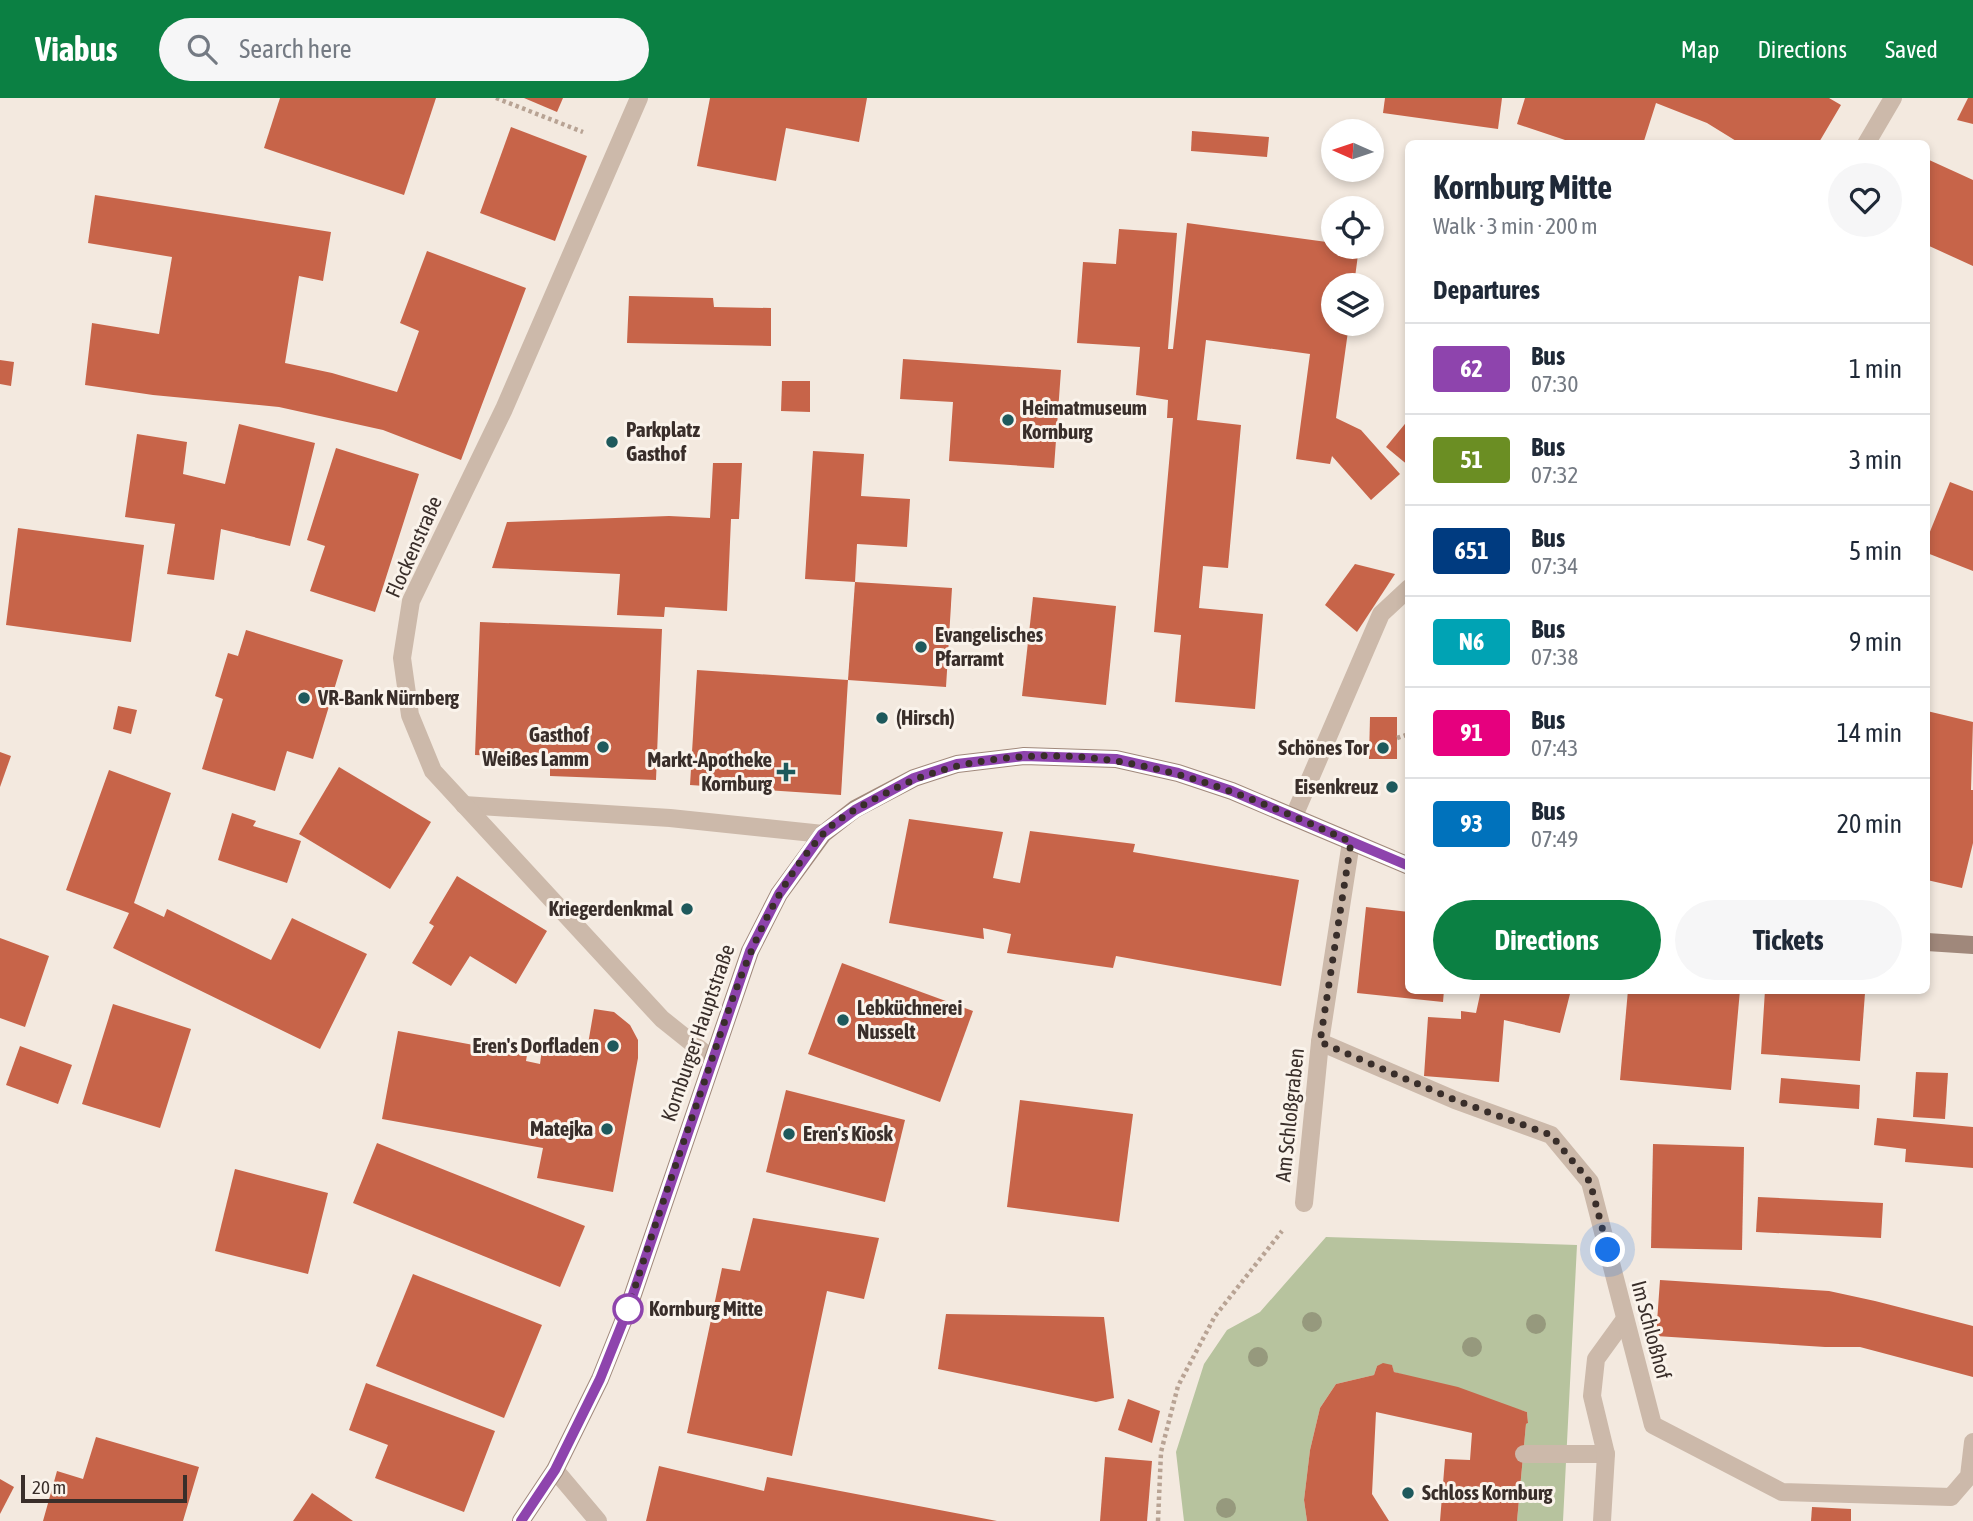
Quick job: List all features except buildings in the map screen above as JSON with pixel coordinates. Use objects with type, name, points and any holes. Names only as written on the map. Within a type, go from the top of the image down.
[{"type":"main road","name":"Kornburger Hauptstraße","points":[[521,1521],[555,1470],[600,1379],[628,1309],[750,951],[779,894],[822,834],[855,810],[914,778],[957,764],[1024,756],[1116,759],[1178,773],[1232,791],[1405,864]]},
{"type":"main road","points":[[1930,942],[1973,944]]},
{"type":"street","name":"Flockenstraße","points":[[639,98],[504,409],[411,601],[402,658],[410,715],[433,771],[662,1019],[712,1059]]},
{"type":"street","points":[[1868,140],[1893,98]]},
{"type":"street","points":[[1294,816],[1381,614],[1405,592]]},
{"type":"street","points":[[464,805],[670,818],[822,834]]},
{"type":"street","name":"Am Schloßgraben","points":[[1304,1203],[1320,1042],[1351,842]]},
{"type":"street","name":"Im Schloßhof","points":[[1320,1042],[1455,1100],[1551,1135],[1590,1182],[1653,1425],[1782,1493],[1951,1497],[1969,1476],[1973,1443]]},
{"type":"street","points":[[1602,1521],[1606,1454],[1592,1396],[1596,1359],[1625,1319]]},
{"type":"street","points":[[1524,1454],[1606,1454]]},
{"type":"street","points":[[555,1470],[598,1521]]},
{"type":"path","points":[[496,98],[618,145]]},
{"type":"path","points":[[1397,738],[1405,735]]},
{"type":"path","name":"Am Schloßgraben","points":[[1158,1521],[1161,1452],[1178,1386],[1215,1316],[1304,1203]]},
{"type":"green space","points":[[1326,1237],[1577,1245],[1563,1521],[1517,1521],[1527,1412],[1394,1372],[1392,1366],[1377,1366],[1374,1375],[1336,1384],[1320,1408],[1310,1450],[1304,1500],[1307,1521],[1184,1521],[1176,1452],[1204,1364],[1227,1330],[1260,1312]]},
{"type":"bus line","name":"62","points":[[521,1521],[555,1470],[600,1379],[628,1309],[750,951],[779,894],[822,834],[855,810],[914,778],[957,764],[1024,756],[1069,756],[1116,759],[1178,773],[1232,791],[1405,864]]},
{"type":"place","name":"Heimatmuseum Kornburg","points":[[1008,420]]},
{"type":"place","name":"Parkplatz Gasthof","points":[[612,442]]},
{"type":"place","name":"Evangelisches Pfarramt","points":[[921,647]]},
{"type":"place","name":"VR-Bank Nürnberg","points":[[304,698]]},
{"type":"place","name":"(Hirsch)","points":[[882,718]]},
{"type":"place","name":"Gasthof Weißes Lamm","points":[[603,747]]},
{"type":"place","name":"Schönes Tor","points":[[1383,748]]},
{"type":"place","name":"Markt-Apotheke Kornburg","points":[[786,772]]},
{"type":"place","name":"Eisenkreuz","points":[[1392,787]]},
{"type":"place","name":"Kriegerdenkmal","points":[[687,909]]},
{"type":"place","name":"Lebküchnerei Nusselt","points":[[843,1020]]},
{"type":"place","name":"Eren's Dorfladen","points":[[613,1046]]},
{"type":"place","name":"Matejka","points":[[607,1129]]},
{"type":"place","name":"Eren's Kiosk","points":[[789,1134]]},
{"type":"place","name":"Kornburg Mitte","points":[[628,1309]]},
{"type":"place","name":"Schloss Kornburg","points":[[1408,1493]]},
{"type":"route","points":[[628,1309],[750,951],[779,894],[822,834],[855,810],[914,778],[957,764],[1024,756],[1116,759],[1178,773],[1232,791],[1351,842],[1320,1042],[1455,1100],[1551,1135],[1590,1182],[1608,1250]]}]
